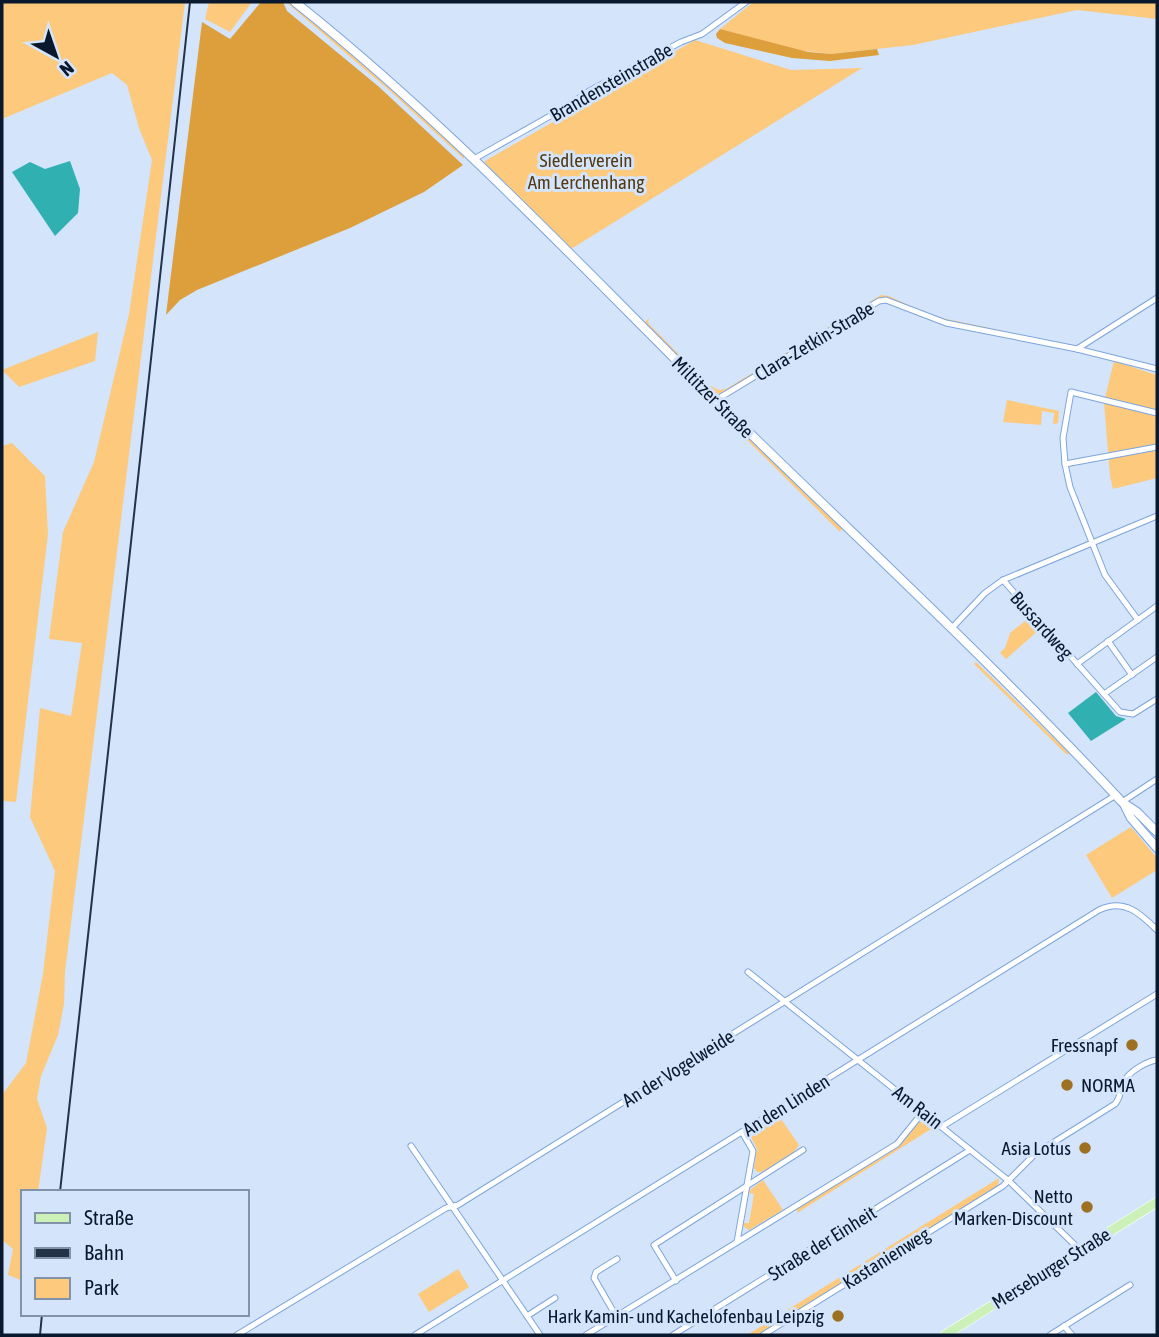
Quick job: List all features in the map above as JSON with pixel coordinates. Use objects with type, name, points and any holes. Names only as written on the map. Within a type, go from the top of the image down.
[{"type":"main road","name":"Merseburger Straße","points":[[951,1334],[1157,1202]]},
{"type":"street","name":"Miltitzer Straße","points":[[295,2],[379,71],[474,159],[1119,798],[1138,812],[1157,832]]},
{"type":"street","name":"Brandensteinstraße","points":[[474,159],[591,90],[681,42],[702,34],[746,2]]},
{"type":"street","points":[[1077,349],[1157,298]]},
{"type":"street","name":"Clara-Zetkin-Straße","points":[[716,400],[879,301],[889,301],[954,326],[1077,349],[1157,369]]},
{"type":"street","points":[[1138,620],[1105,575],[1070,487],[1063,438],[1071,392],[1157,413]]},
{"type":"street","points":[[1065,464],[1157,447]]},
{"type":"street","points":[[1003,580],[1157,516]]},
{"type":"street","name":"Bussardweg","points":[[951,629],[985,593],[1003,580],[1120,712],[1133,714],[1157,699]]},
{"type":"street","points":[[1077,664],[1157,606]]},
{"type":"street","points":[[1108,641],[1132,675]]},
{"type":"street","points":[[1104,694],[1157,657]]},
{"type":"street","name":"An der Vogelweide","points":[[240,1334],[1119,798],[1157,779]]},
{"type":"street","name":"Miltitzer Straße","points":[[1119,798],[1131,818],[1157,848]]},
{"type":"street","name":"An den Linden","points":[[415,1335],[1104,907],[1128,907],[1140,913],[1157,930]]},
{"type":"street","name":"Am Rain","points":[[748,972],[1009,1181],[1080,1250]]},
{"type":"street","points":[[943,1126],[1157,994]]},
{"type":"street","name":"Kastanienweg","points":[[763,1335],[1009,1181],[1035,1154],[1115,1104],[1126,1078],[1150,1061],[1157,1060]]},
{"type":"street","points":[[586,1335],[897,1144],[923,1112]]},
{"type":"street","points":[[737,1242],[753,1151],[742,1132]]},
{"type":"street","points":[[411,1146],[540,1335]]},
{"type":"street","points":[[676,1281],[654,1245],[803,1150]]},
{"type":"street","name":"Straße der Einheit","points":[[673,1335],[970,1150]]},
{"type":"street","points":[[616,1316],[594,1278],[596,1272],[617,1259]]},
{"type":"street","points":[[1050,1335],[1130,1285]]},
{"type":"street","points":[[527,1316],[555,1298]]},
{"type":"street","points":[[1064,1326],[1072,1335]]},
{"type":"green space","points":[[2,2],[185,2],[65,972],[64,1004],[58,1035],[41,1076],[37,1099],[47,1128],[38,1190],[21,1190],[21,1280],[8,1275],[13,1249],[2,1240],[2,1095],[26,1063],[43,974],[55,871],[30,817],[40,708],[71,716],[82,643],[49,639],[63,532],[94,462],[129,314],[152,160],[139,128],[127,85],[112,73],[2,119]]},
{"type":"green space","points":[[209,2],[252,2],[230,32],[205,19]]},
{"type":"green space","points":[[286,2],[290,2],[393,88],[464,155],[464,159],[390,91]]},
{"type":"green space","points":[[753,2],[1157,2],[1157,19],[1077,10],[913,45],[831,54],[795,50],[720,29]]},
{"type":"green space","name":"Siedlerverein Am Lerchenhang","points":[[695,40],[791,70],[862,68],[571,249],[485,163],[485,161]]},
{"type":"green space","points":[[881,295],[889,296],[932,316],[1004,331],[962,326],[921,313],[887,298],[719,394],[714,393],[644,323],[649,318],[648,323],[710,386],[719,390],[726,389]]},
{"type":"green space","points":[[98,332],[95,361],[19,387],[2,370]]},
{"type":"green space","points":[[1114,361],[1157,375],[1157,478],[1113,489],[1104,402]]},
{"type":"green space","points":[[1007,400],[1059,411],[1058,423],[1053,424],[1054,413],[1042,411],[1041,425],[1003,422]]},
{"type":"green space","points":[[743,431],[842,528],[840,532],[740,433]]},
{"type":"green space","points":[[12,443],[45,476],[48,534],[16,802],[2,801],[2,446]]},
{"type":"green space","points":[[1030,617],[1040,629],[1006,659],[1000,653],[1005,648],[1010,633]]},
{"type":"green space","points":[[976,662],[1070,754],[1066,754],[974,664]]},
{"type":"green space","points":[[1131,827],[1157,858],[1157,870],[1112,898],[1086,855]]},
{"type":"green space","points":[[779,1116],[799,1145],[780,1164],[757,1172],[754,1168],[757,1149],[750,1135]]},
{"type":"green space","points":[[926,1120],[936,1126],[797,1213],[797,1208],[900,1144],[917,1123]]},
{"type":"green space","points":[[999,1178],[998,1186],[757,1335],[747,1335]]},
{"type":"green space","points":[[763,1180],[783,1210],[749,1230],[743,1226],[744,1223],[749,1223],[754,1194],[749,1193]]},
{"type":"green space","points":[[458,1269],[469,1287],[429,1312],[418,1294]]},
{"type":"shaded area","points":[[261,2],[283,2],[287,11],[378,86],[463,165],[424,192],[350,228],[197,290],[180,300],[166,315],[202,22],[230,39]]},
{"type":"shaded area","points":[[720,29],[808,52],[831,54],[877,49],[879,55],[830,61],[792,58],[725,43],[717,38],[716,34]]},
{"type":"shaded area","points":[[70,161],[80,189],[78,213],[55,236],[12,172],[30,162],[45,169]]},
{"type":"shaded area","points":[[1096,692],[1116,716],[1126,719],[1091,741],[1068,713]]},
{"type":"railway","points":[[60,1190],[190,2]]},
{"type":"railway","points":[[40,1335],[42,1316]]},
{"type":"place","name":"Fressnapf","points":[[1132,1045]]},
{"type":"place","name":"NORMA","points":[[1067,1085]]},
{"type":"place","name":"Asia Lotus","points":[[1085,1148]]},
{"type":"place","name":"Netto Marken-Discount","points":[[1087,1207]]},
{"type":"place","name":"Hark Kamin- und Kachelofenbau Leipzig","points":[[838,1316]]}]
